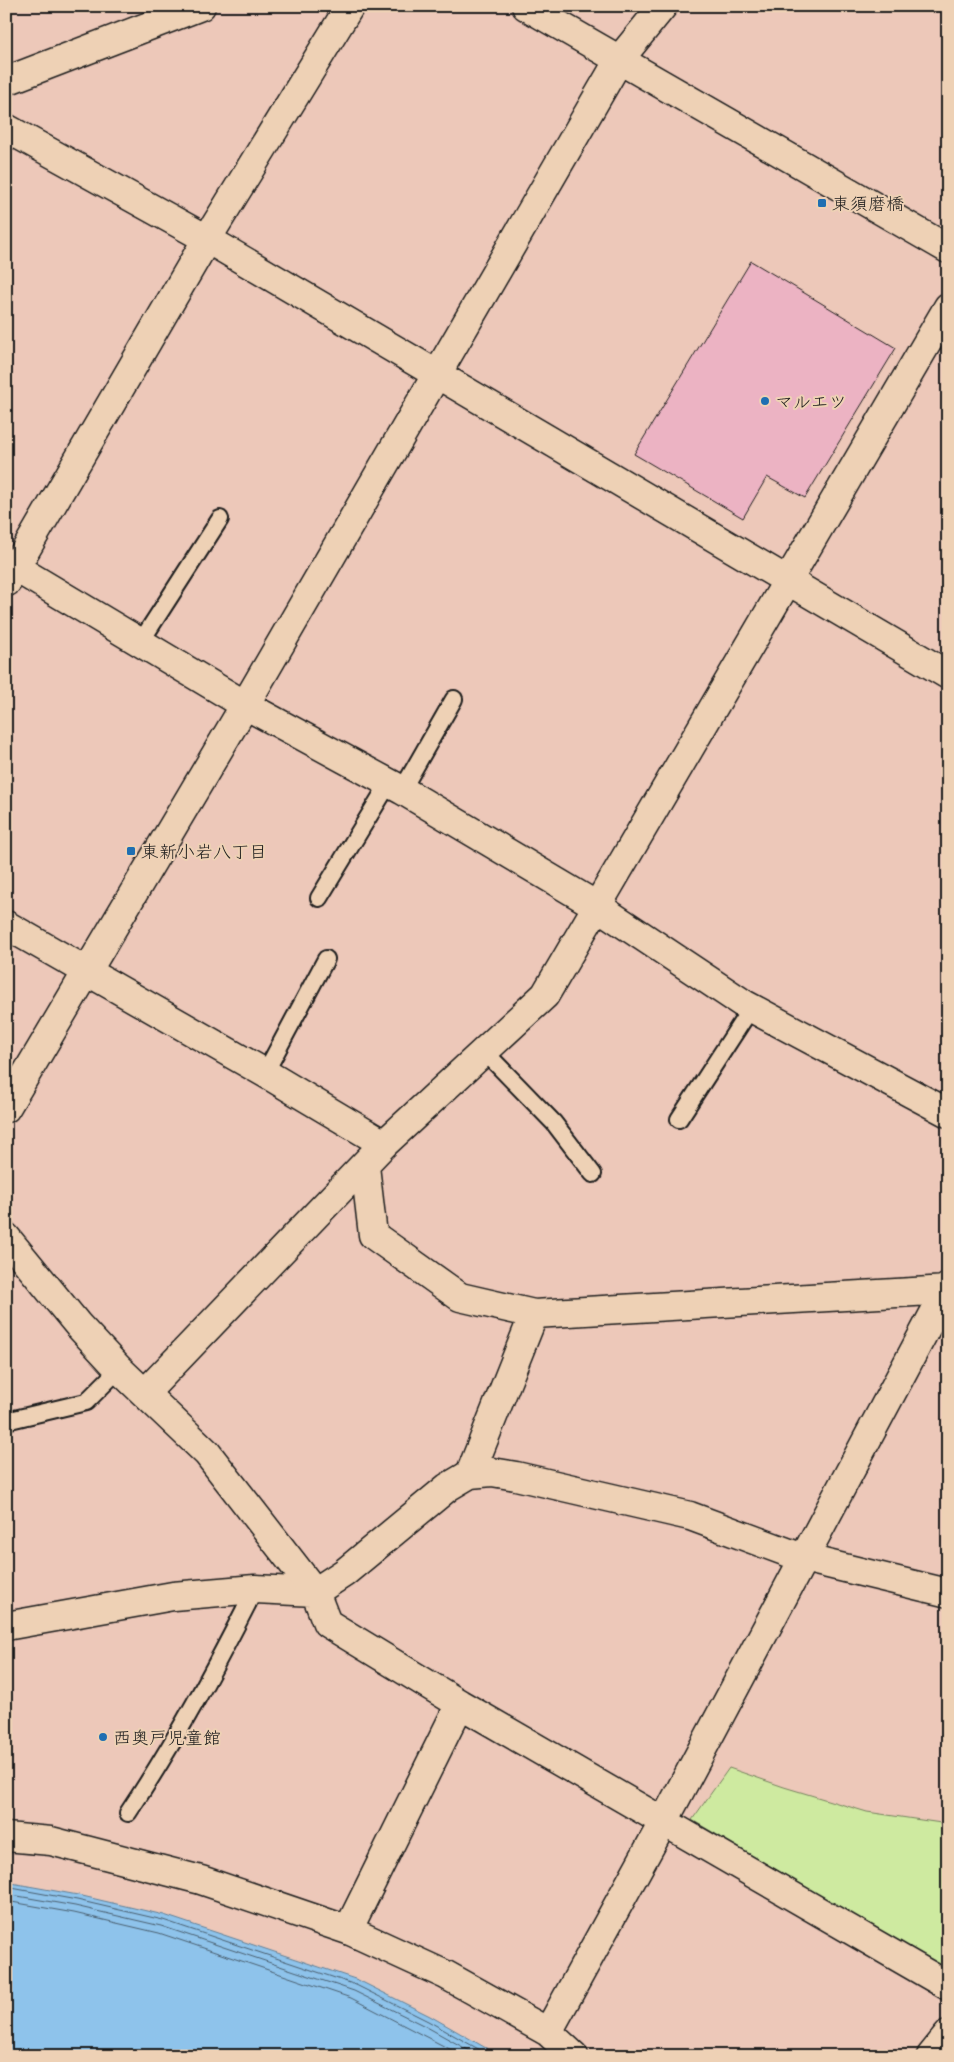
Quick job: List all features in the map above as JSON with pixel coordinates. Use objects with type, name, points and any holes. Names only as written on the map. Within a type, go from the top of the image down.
[{"type":"street","points":[[6,81],[201,6]]},
{"type":"street","points":[[350,6],[206,239],[9,571],[140,643],[245,705],[396,787],[597,906],[751,1008],[948,1113]]},
{"type":"street","points":[[526,6],[948,249]]},
{"type":"street","points":[[6,1108],[245,705],[619,60],[663,6]]},
{"type":"street","points":[[6,128],[206,239],[948,675]]},
{"type":"street","points":[[145,1393],[365,1166],[384,1144],[544,995],[948,307]]},
{"type":"street","points":[[6,924],[265,1073],[384,1144]]},
{"type":"street","points":[[365,1166],[372,1235],[460,1297],[534,1314],[948,1289]]},
{"type":"street","points":[[6,1237],[78,1325],[119,1369],[207,1453],[315,1592],[327,1623],[460,1704],[948,1986]]},
{"type":"street","points":[[548,2032],[664,1821],[948,1289]]},
{"type":"street","points":[[470,1474],[534,1314]]},
{"type":"street","points":[[6,1626],[173,1596],[255,1589],[315,1592],[344,1573],[448,1487],[470,1474],[492,1472],[690,1516],[803,1558],[948,1592]]},
{"type":"street","points":[[348,1930],[460,1704]]},
{"type":"street","points":[[6,1837],[52,1841],[201,1880],[348,1930],[446,1976],[548,2032],[574,2056]]},
{"type":"street","points":[[930,2056],[948,2035]]},
{"type":"lane","points":[[140,643],[220,519]]},
{"type":"lane","points":[[319,898],[454,699]]},
{"type":"lane","points":[[265,1073],[326,959]]},
{"type":"lane","points":[[680,1119],[751,1008]]},
{"type":"lane","points":[[484,1051],[554,1123],[593,1174]]},
{"type":"lane","points":[[6,1421],[86,1402],[119,1369]]},
{"type":"lane","points":[[128,1813],[167,1753],[217,1664],[255,1589]]},
{"type":"green space","points":[[729,1768],[867,1812],[948,1824],[948,1971],[692,1820]]},
{"type":"water","points":[[6,1882],[78,1895],[164,1915],[358,1980],[430,2016],[500,2056],[6,2056]]},
{"type":"building","name":"マルエツ","points":[[751,261],[896,348],[805,498],[767,477],[743,518],[634,454]]},
{"type":"place","name":"東須磨橋","points":[[822,203]]},
{"type":"place","name":"マルエツ","points":[[765,401]]},
{"type":"place","name":"東新小岩八丁目","points":[[131,851]]},
{"type":"place","name":"西奥戸児童館","points":[[103,1737]]}]
